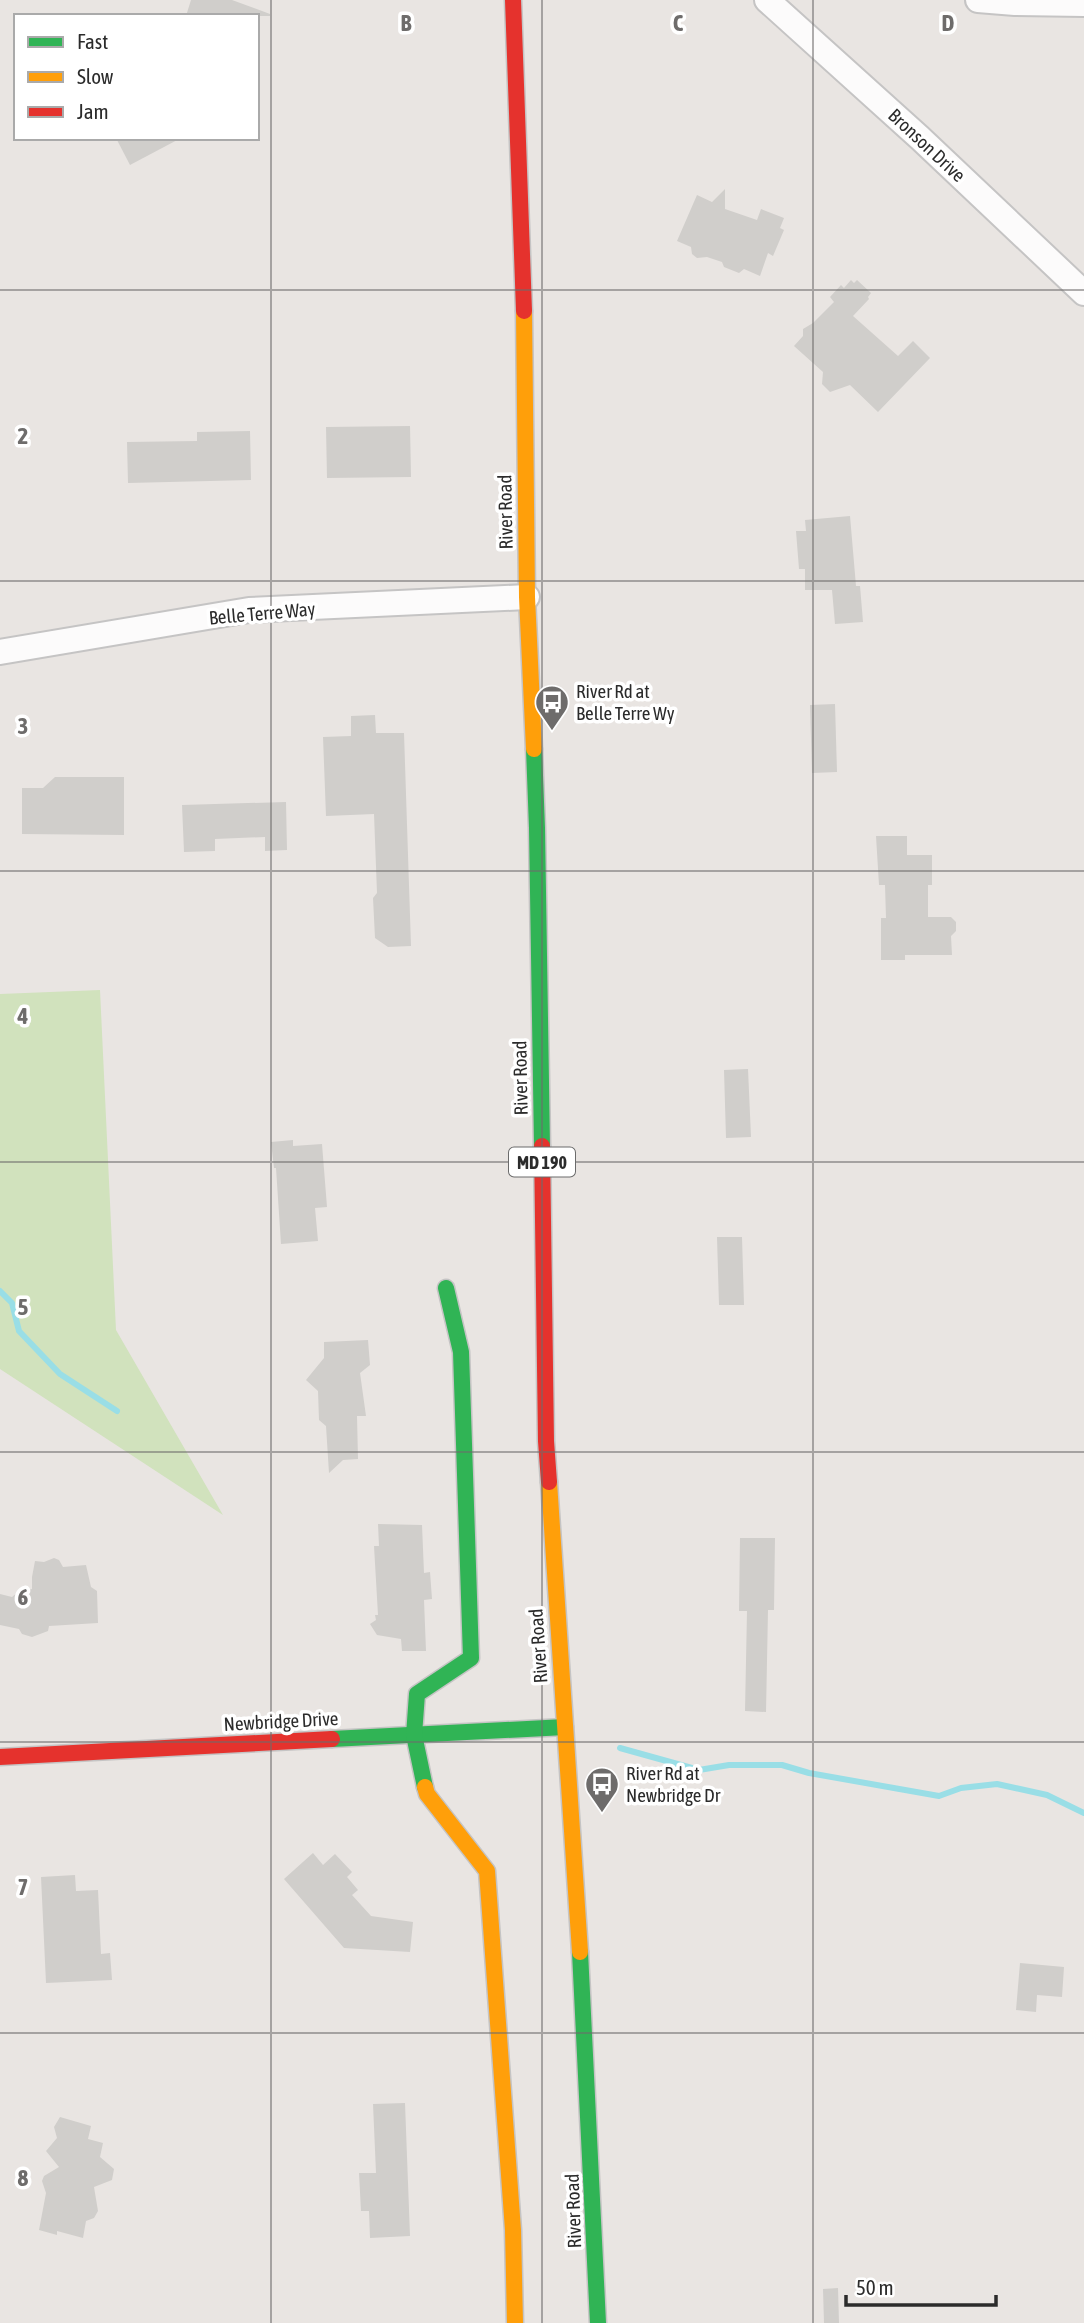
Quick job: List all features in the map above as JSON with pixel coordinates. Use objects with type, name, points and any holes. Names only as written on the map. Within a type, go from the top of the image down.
[{"type":"main road","name":"River Road","points":[[513,0],[524,301],[527,597],[537,828],[546,1441],[586,2036],[598,2323]]},
{"type":"main road","points":[[446,1288],[461,1352],[471,1658],[417,1694],[414,1735],[427,1794],[487,1871],[513,2230],[516,2323]]},
{"type":"main road","name":"Newbridge Drive","points":[[0,1757],[565,1727]]},
{"type":"street","name":"Bronson Drive","points":[[767,0],[920,138],[1084,293]]},
{"type":"street","points":[[978,0],[1084,5]]},
{"type":"street","name":"Belle Terre Way","points":[[0,652],[249,610],[527,597]]},
{"type":"green space","points":[[100,990],[116,1330],[223,1515],[0,1369],[0,994]]},
{"type":"building","points":[[191,0],[232,0],[270,16],[259,14],[187,14]]},
{"type":"building","points":[[117,140],[177,140],[130,165]]},
{"type":"building","points":[[725,189],[725,209],[757,220],[761,209],[784,218],[780,228],[784,230],[773,256],[768,253],[760,276],[744,269],[739,273],[724,267],[722,262],[707,257],[697,258],[692,254],[691,247],[677,241],[697,195],[712,202]]},
{"type":"building","points":[[851,280],[854,283],[857,280],[871,293],[869,299],[853,316],[898,356],[913,341],[930,358],[878,412],[850,385],[830,392],[822,384],[823,372],[794,346],[803,336],[803,329],[834,302],[830,297],[841,285],[844,288]]},
{"type":"building","points":[[410,426],[411,477],[327,478],[326,427]]},
{"type":"building","points":[[250,431],[251,480],[128,483],[127,442],[197,441],[197,432]]},
{"type":"building","points":[[850,516],[856,586],[860,586],[863,622],[835,624],[832,590],[805,590],[805,569],[799,569],[796,531],[806,531],[805,520]]},
{"type":"building","points":[[835,704],[837,772],[812,773],[810,705]]},
{"type":"building","points":[[375,715],[376,733],[404,733],[411,946],[388,947],[375,938],[373,898],[377,893],[374,814],[326,816],[323,737],[351,736],[351,716]]},
{"type":"building","points":[[55,777],[124,777],[124,835],[22,834],[22,788],[43,788]]},
{"type":"building","points":[[286,802],[287,850],[265,851],[265,837],[215,839],[215,851],[184,852],[182,805]]},
{"type":"building","points":[[876,836],[907,836],[907,855],[932,855],[928,917],[951,917],[956,922],[956,931],[951,936],[952,955],[905,955],[905,960],[881,960],[881,918],[886,918],[885,885],[879,885]]},
{"type":"building","points":[[748,1069],[751,1137],[726,1138],[724,1070]]},
{"type":"building","points":[[293,1140],[293,1146],[322,1144],[327,1207],[315,1208],[318,1241],[281,1244],[276,1168],[271,1142]]},
{"type":"building","points":[[717,1237],[742,1237],[744,1305],[719,1305]]},
{"type":"building","points":[[368,1340],[370,1365],[360,1373],[366,1416],[357,1416],[358,1459],[343,1460],[329,1473],[326,1426],[319,1420],[318,1391],[306,1380],[324,1358],[324,1342]]},
{"type":"building","points":[[378,1524],[422,1525],[424,1573],[430,1572],[432,1599],[424,1600],[426,1651],[402,1651],[401,1639],[377,1635],[370,1624],[376,1620],[375,1615],[378,1615],[374,1546],[379,1546]]},
{"type":"building","points":[[740,1538],[775,1538],[774,1610],[768,1610],[766,1712],[745,1711],[747,1611],[739,1611]]},
{"type":"building","points":[[54,1558],[59,1560],[63,1567],[86,1565],[91,1587],[97,1591],[98,1623],[49,1626],[48,1631],[32,1637],[22,1634],[19,1629],[0,1625],[0,1594],[12,1597],[32,1589],[35,1561],[44,1562]]},
{"type":"building","points":[[313,1853],[323,1865],[335,1854],[352,1872],[347,1877],[358,1890],[352,1895],[371,1916],[413,1922],[410,1952],[344,1948],[284,1879]]},
{"type":"building","points":[[75,1875],[76,1891],[98,1890],[101,1954],[110,1953],[112,1980],[46,1983],[41,1877]]},
{"type":"building","points":[[1020,1963],[1064,1967],[1062,1997],[1037,1995],[1036,2012],[1016,2010]]},
{"type":"building","points":[[405,2103],[410,2236],[370,2238],[369,2211],[361,2211],[359,2173],[376,2173],[373,2104]]},
{"type":"building","points":[[60,2117],[91,2126],[88,2139],[103,2143],[100,2157],[114,2169],[112,2180],[94,2187],[98,2211],[94,2218],[86,2221],[83,2238],[57,2231],[57,2235],[39,2230],[46,2193],[42,2181],[44,2176],[59,2167],[46,2151],[57,2138],[54,2127]]},
{"type":"building","points":[[838,2288],[839,2323],[824,2323],[823,2289]]},
{"type":"waterway","points":[[0,1291],[12,1303],[19,1331],[60,1374],[117,1411]]},
{"type":"waterway","points":[[620,1748],[699,1770],[729,1765],[782,1765],[809,1773],[939,1796],[961,1788],[997,1784],[1047,1795],[1084,1813]]},
{"type":"traffic: fast","points":[[534,749],[542,1146]]},
{"type":"traffic: fast","points":[[425,1787],[414,1735],[417,1694],[471,1658],[461,1352],[446,1288]]},
{"type":"traffic: fast","points":[[332,1739],[565,1727]]},
{"type":"traffic: fast","points":[[580,1952],[598,2323]]},
{"type":"traffic: slow","points":[[524,311],[527,597],[534,749]]},
{"type":"traffic: slow","points":[[549,1482],[580,1952]]},
{"type":"traffic: slow","points":[[425,1787],[427,1794],[487,1871],[513,2230],[515,2323]]},
{"type":"traffic: jam","points":[[513,0],[524,311]]},
{"type":"traffic: jam","points":[[542,1146],[546,1441],[549,1482]]},
{"type":"traffic: jam","points":[[0,1757],[332,1739]]},
{"type":"place","name":"River Rd at Belle Terre Wy","points":[[552,732]]},
{"type":"place","name":"River Rd at Newbridge Dr","points":[[602,1814]]}]
